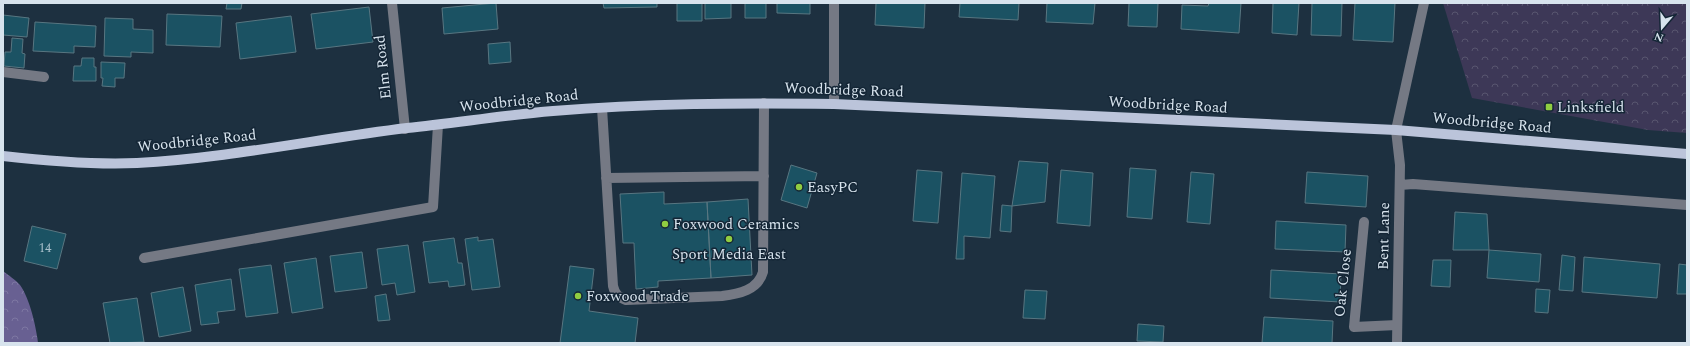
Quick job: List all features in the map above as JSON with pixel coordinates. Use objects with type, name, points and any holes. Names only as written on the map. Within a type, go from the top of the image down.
[{"type":"main road","name":"Woodbridge Road","points":[[3,156],[65,162],[107,164],[166,161],[552,111],[682,104],[764,103],[834,104],[1396,130],[1687,154]]},
{"type":"street","name":"Elm Road","points":[[392,3],[405,129]]},
{"type":"street","points":[[834,3],[834,104]]},
{"type":"street","points":[[1396,130],[1424,3]]},
{"type":"street","points":[[3,72],[44,77]]},
{"type":"street","points":[[602,108],[613,286],[615,294],[626,300],[722,296],[744,292],[754,286],[761,278],[763,272],[764,103]]},
{"type":"street","points":[[144,258],[433,207],[438,125]]},
{"type":"street","name":"Bent Lane","points":[[1396,130],[1400,166],[1397,343]]},
{"type":"street","points":[[606,178],[764,176]]},
{"type":"street","points":[[1400,185],[1413,184],[1687,205]]},
{"type":"street","name":"Oak Close","points":[[1364,222],[1354,327],[1397,326]]},
{"type":"green space","points":[[1443,3],[1687,3],[1687,133],[1648,130],[1472,98]]},
{"type":"green space","points":[[3,271],[14,279],[24,291],[32,313],[38,343],[3,343]]},
{"type":"building","points":[[227,3],[242,3],[241,9],[226,9]]},
{"type":"building","points":[[496,3],[498,29],[444,34],[442,8]]},
{"type":"building","points":[[603,3],[657,3],[657,7],[604,8]]},
{"type":"building","points":[[677,3],[702,3],[702,21],[677,21]]},
{"type":"building","points":[[705,3],[731,3],[731,18],[705,19]]},
{"type":"building","points":[[745,3],[766,3],[766,18],[745,18]]},
{"type":"building","points":[[777,3],[810,3],[810,14],[777,13]]},
{"type":"building","points":[[876,3],[925,3],[924,28],[875,25]]},
{"type":"building","points":[[960,3],[1019,3],[1018,20],[959,17]]},
{"type":"building","points":[[1047,3],[1095,3],[1093,24],[1046,22]]},
{"type":"building","points":[[1129,3],[1158,3],[1157,27],[1128,26]]},
{"type":"building","points":[[1209,3],[1241,3],[1239,33],[1181,29],[1182,5],[1208,6]]},
{"type":"building","points":[[1273,3],[1299,3],[1297,35],[1272,33]]},
{"type":"building","points":[[1312,3],[1342,3],[1341,36],[1311,35]]},
{"type":"building","points":[[1355,3],[1395,3],[1393,42],[1353,40]]},
{"type":"building","points":[[369,7],[373,42],[316,49],[311,14]]},
{"type":"building","points":[[167,14],[222,16],[220,47],[166,45]]},
{"type":"building","points":[[3,15],[29,18],[27,37],[3,35]]},
{"type":"building","points":[[291,16],[296,52],[240,59],[236,23]]},
{"type":"building","points":[[105,18],[133,19],[133,29],[153,30],[153,53],[131,52],[131,57],[104,56]]},
{"type":"building","points":[[35,22],[96,26],[95,47],[74,46],[74,53],[33,51]]},
{"type":"building","points":[[12,38],[23,39],[22,53],[25,54],[24,68],[4,66],[5,52],[11,52]]},
{"type":"building","points":[[510,42],[511,62],[489,64],[488,44]]},
{"type":"building","points":[[82,58],[94,58],[94,67],[96,67],[96,81],[73,81],[74,66],[81,66]]},
{"type":"building","points":[[101,62],[125,63],[124,78],[115,78],[115,87],[102,86],[103,78],[101,78]]},
{"type":"building","points":[[1019,161],[1048,163],[1045,202],[1012,206]]},
{"type":"building","name":"EasyPC","points":[[791,165],[817,173],[807,208],[781,200]]},
{"type":"building","points":[[1130,168],[1156,170],[1152,219],[1127,217]]},
{"type":"building","points":[[917,170],[942,172],[938,223],[913,221]]},
{"type":"building","points":[[1061,170],[1093,173],[1090,226],[1057,223]]},
{"type":"building","points":[[1191,172],[1214,174],[1210,224],[1187,222]]},
{"type":"building","points":[[1307,172],[1368,176],[1366,207],[1305,203]]},
{"type":"building","points":[[962,173],[995,176],[990,238],[964,236],[964,259],[956,259]]},
{"type":"building","name":"Foxwood Ceramics","points":[[664,192],[664,204],[707,202],[711,278],[658,281],[658,287],[636,289],[634,243],[623,243],[620,194]]},
{"type":"building","name":"Sport Media East","points":[[748,199],[752,275],[711,278],[707,202]]},
{"type":"building","points":[[1002,205],[1012,206],[1011,232],[1000,231]]},
{"type":"building","points":[[1455,212],[1487,214],[1489,250],[1453,250]]},
{"type":"building","points":[[1276,221],[1346,225],[1345,252],[1275,249]]},
{"type":"building","points":[[32,226],[66,234],[57,269],[24,261]]},
{"type":"building","points":[[478,237],[478,241],[493,239],[500,287],[472,290],[465,239]]},
{"type":"building","points":[[454,238],[458,263],[462,263],[465,285],[449,287],[448,281],[429,283],[423,242]]},
{"type":"building","points":[[408,245],[415,292],[397,295],[395,283],[382,285],[377,249]]},
{"type":"building","points":[[1489,250],[1541,254],[1539,282],[1487,278]]},
{"type":"building","points":[[362,252],[367,288],[335,292],[330,256]]},
{"type":"building","points":[[1562,255],[1575,257],[1573,291],[1559,290]]},
{"type":"building","points":[[1584,257],[1660,264],[1657,298],[1582,292]]},
{"type":"building","points":[[316,258],[323,308],[292,313],[284,263]]},
{"type":"building","points":[[1433,260],[1451,260],[1450,287],[1431,286]]},
{"type":"building","points":[[1679,264],[1687,265],[1687,294],[1677,294]]},
{"type":"building","points":[[271,265],[278,313],[246,317],[239,269]]},
{"type":"building","points":[[570,266],[594,269],[589,311],[638,318],[635,343],[560,343]]},
{"type":"building","points":[[1271,270],[1341,274],[1340,302],[1270,298]]},
{"type":"building","points":[[231,279],[235,310],[217,312],[219,323],[201,325],[195,285]]},
{"type":"building","points":[[183,287],[191,331],[159,337],[151,293]]},
{"type":"building","points":[[1536,289],[1550,290],[1548,313],[1535,312]]},
{"type":"building","points":[[1025,290],[1047,291],[1045,319],[1023,318]]},
{"type":"building","points":[[386,294],[390,320],[378,321],[375,296]]},
{"type":"building","points":[[137,298],[144,342],[110,343],[103,303]]},
{"type":"building","points":[[1264,317],[1333,321],[1332,343],[1262,343]]},
{"type":"building","points":[[1138,324],[1164,326],[1163,342],[1137,341]]},
{"type":"place","name":"Linksfield","points":[[1549,107]]},
{"type":"place","name":"EasyPC","points":[[799,187]]},
{"type":"place","name":"Foxwood Ceramics","points":[[665,224]]},
{"type":"place","name":"Sport Media East","points":[[729,239]]},
{"type":"place","name":"Foxwood Trade","points":[[578,296]]}]
